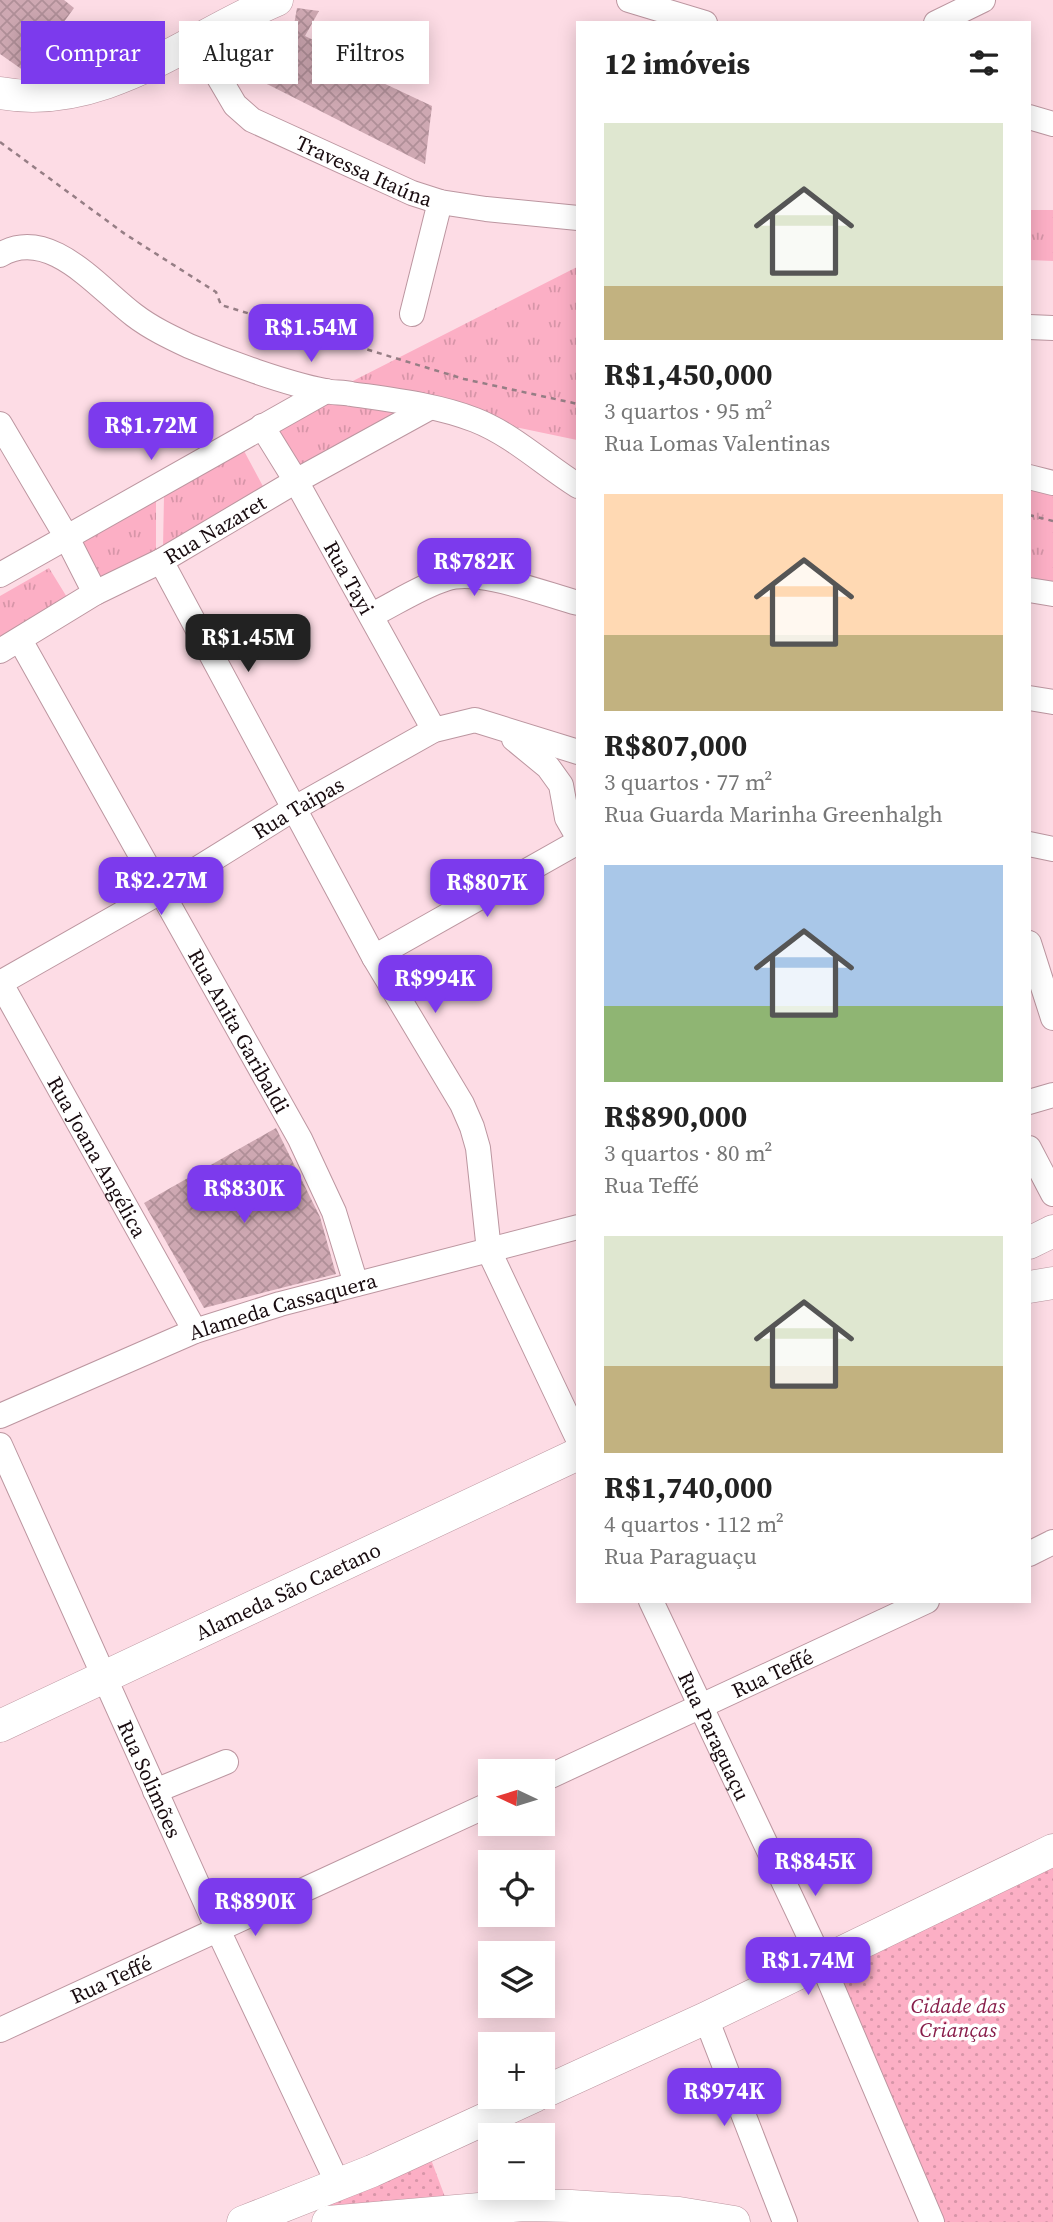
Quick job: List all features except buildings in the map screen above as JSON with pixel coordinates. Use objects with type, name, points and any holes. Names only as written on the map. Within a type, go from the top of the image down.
[{"type":"main road","points":[[237,21],[276,0]]},
{"type":"main road","points":[[0,93],[38,96],[78,92],[179,50]]},
{"type":"main road","points":[[1031,1241],[1053,1231]]},
{"type":"main road","points":[[1031,1287],[1053,1283]]},
{"type":"main road","name":"Alameda São Caetano","points":[[0,1726],[576,1455]]},
{"type":"main road","points":[[555,2087],[706,2018],[1053,1850]]},
{"type":"main road","points":[[243,2222],[339,2186],[507,2109]]},
{"type":"main road","points":[[328,2222],[524,2205],[679,2213],[734,2222]]},
{"type":"street","points":[[629,0],[698,21]]},
{"type":"street","points":[[940,21],[983,0]]},
{"type":"street","name":"Travessa Itaúna","points":[[223,84],[235,105],[252,120],[412,193],[440,202],[576,219]]},
{"type":"street","points":[[1031,118],[1053,124]]},
{"type":"street","points":[[412,314],[440,202]]},
{"type":"street","points":[[0,255],[9,249],[22,246],[38,247],[63,258],[134,315],[160,332],[231,362],[326,391],[350,393],[474,419],[498,430],[576,485]]},
{"type":"street","points":[[1031,327],[1053,328]]},
{"type":"street","points":[[0,575],[326,391]]},
{"type":"street","name":"Rua Nazaret","points":[[10,645],[95,593],[161,561],[296,481],[429,408]]},
{"type":"street","points":[[0,424],[66,536],[95,593]]},
{"type":"street","name":"Rua Tayi","points":[[262,426],[372,615],[434,730]]},
{"type":"street","points":[[1031,478],[1053,483]]},
{"type":"street","points":[[161,561],[374,957],[462,1104],[478,1148],[489,1251],[576,1435]]},
{"type":"street","points":[[372,615],[446,578],[463,575],[480,576],[576,602]]},
{"type":"street","points":[[1031,590],[1053,594]]},
{"type":"street","name":"Rua Anita Garibaldi","points":[[10,645],[160,892],[317,1174],[334,1212],[356,1284]]},
{"type":"street","points":[[1031,698],[1053,702]]},
{"type":"street","name":"Rua Taipas","points":[[0,983],[160,892],[295,808],[434,730],[475,720],[576,751]]},
{"type":"street","points":[[502,730],[548,767],[561,785],[567,818],[576,835]]},
{"type":"street","points":[[374,957],[576,840]]},
{"type":"street","points":[[1031,844],[1053,849]]},
{"type":"street","points":[[1031,951],[1053,1018]]},
{"type":"street","name":"Rua Joana Angélica","points":[[0,983],[195,1331]]},
{"type":"street","points":[[1031,1101],[1053,1095]]},
{"type":"street","points":[[1031,1152],[1053,1194]]},
{"type":"street","name":"Alameda Cassaquera","points":[[0,1416],[195,1331],[280,1304],[576,1228]]},
{"type":"street","name":"Rua Solimões","points":[[0,1445],[103,1679],[339,2186]]},
{"type":"street","points":[[1031,1553],[1053,1542]]},
{"type":"street","name":"Rua Paraguaçu","points":[[652,1603],[821,1961],[928,2220]]},
{"type":"street","name":"Rua Teffé","points":[[555,1774],[923,1603]]},
{"type":"street","points":[[155,1791],[226,1762]]},
{"type":"street","name":"Rua Teffé","points":[[0,2030],[478,1810]]},
{"type":"street","points":[[706,2018],[785,2222]]},
{"type":"path","points":[[0,142],[125,234],[216,292],[221,305],[464,379],[576,404]]},
{"type":"path","points":[[1031,516],[1053,521]]},
{"type":"green space","points":[[1031,210],[1053,210],[1053,261],[1031,260]]},
{"type":"green space","points":[[576,268],[576,440],[345,385]]},
{"type":"green space","points":[[323,403],[401,414],[298,472],[276,432]]},
{"type":"green space","points":[[243,449],[266,492],[163,548],[164,496]]},
{"type":"green space","points":[[1031,487],[1053,492],[1053,587],[1031,582]]},
{"type":"green space","points":[[156,499],[156,554],[102,582],[81,541]]},
{"type":"green space","points":[[49,568],[73,607],[0,648],[0,596]]},
{"type":"green space","name":"Cidade das Crianças","points":[[1053,1862],[1053,2222],[940,2222],[835,1968]]},
{"type":"green space","points":[[426,2146],[445,2197],[285,2212]]}]
